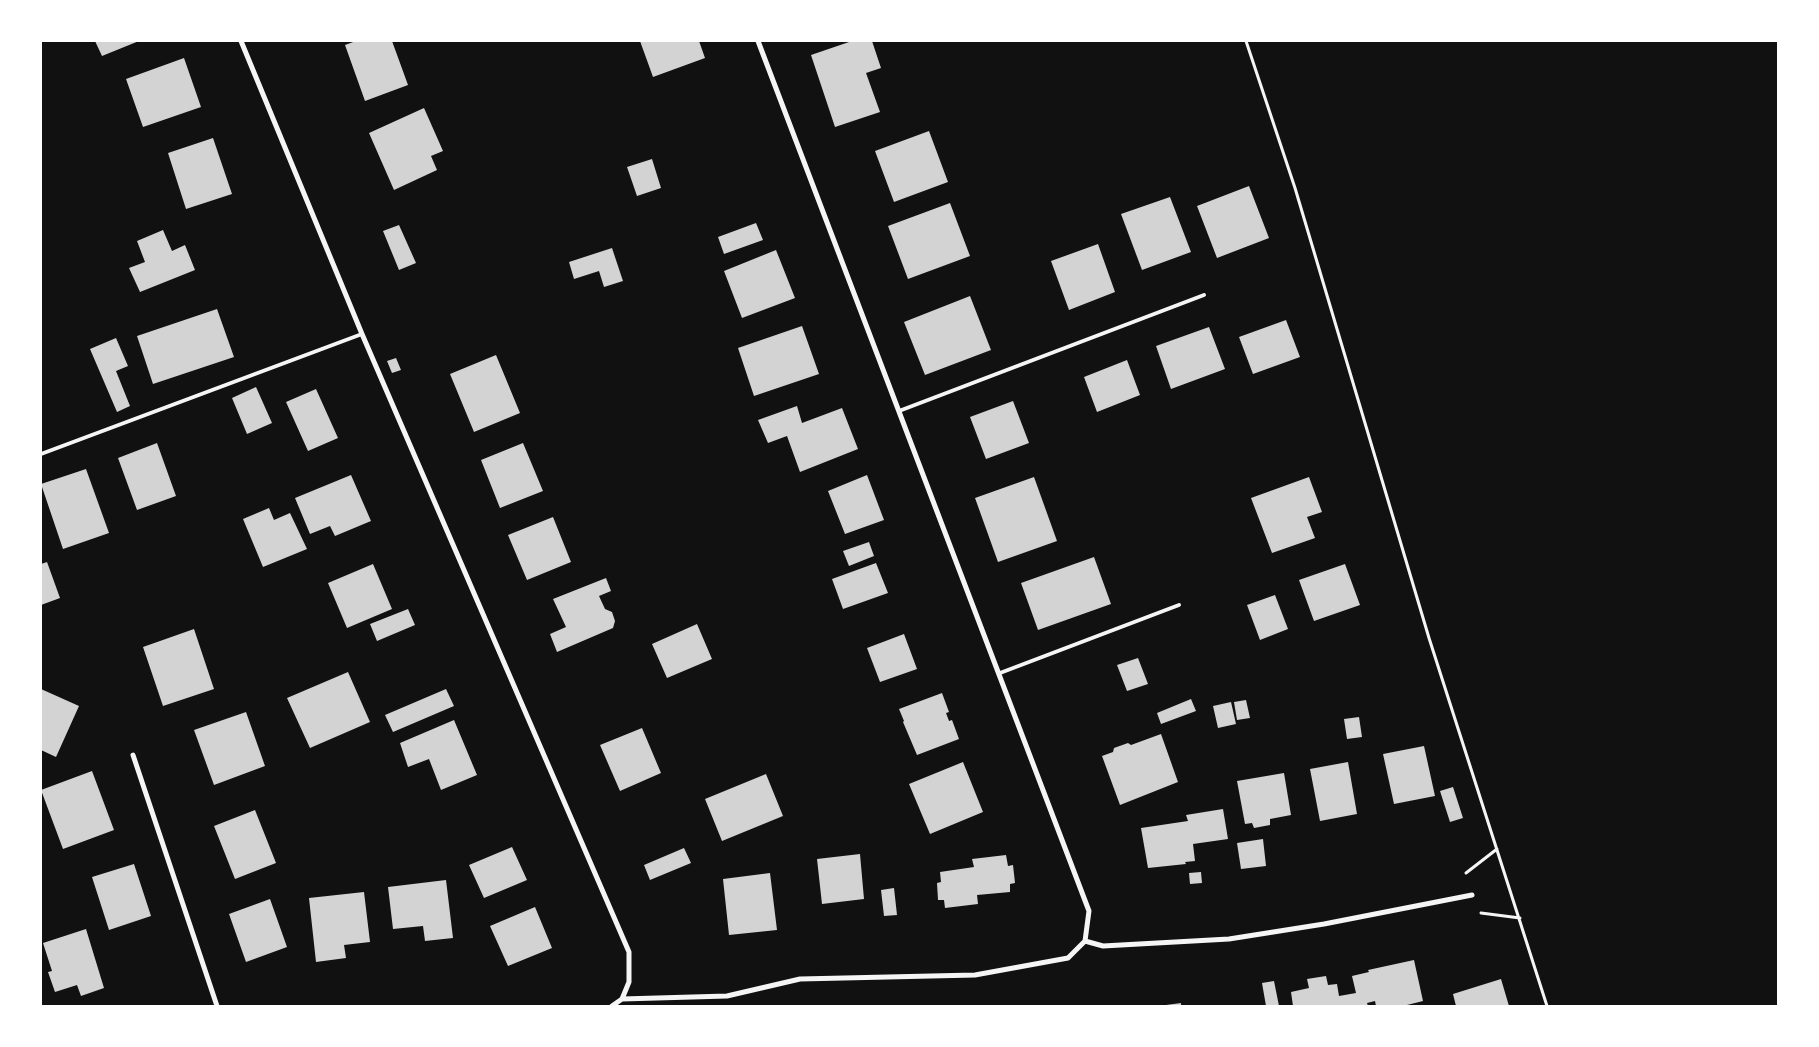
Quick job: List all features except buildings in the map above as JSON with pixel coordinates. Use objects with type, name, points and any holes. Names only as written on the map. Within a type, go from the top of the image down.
[{"type":"street","points":[[241,41],[362,334],[629,952],[629,982],[622,999],[612,1006]]},
{"type":"street","points":[[622,999],[727,996],[800,979],[975,974],[1068,958],[1085,941],[1089,911],[758,41]]},
{"type":"street","points":[[133,755],[217,1006]]},
{"type":"street","points":[[1085,941],[1103,946],[1229,939],[1324,924],[1472,895]]},
{"type":"lane","points":[[899,411],[1204,295]]},
{"type":"lane","points":[[41,454],[362,334]]},
{"type":"lane","points":[[1000,673],[1179,605]]},
{"type":"path","points":[[1246,41],[1295,188],[1429,638],[1547,1006]]},
{"type":"path","points":[[1466,873],[1497,849]]},
{"type":"path","points":[[1481,913],[1520,918]]}]
